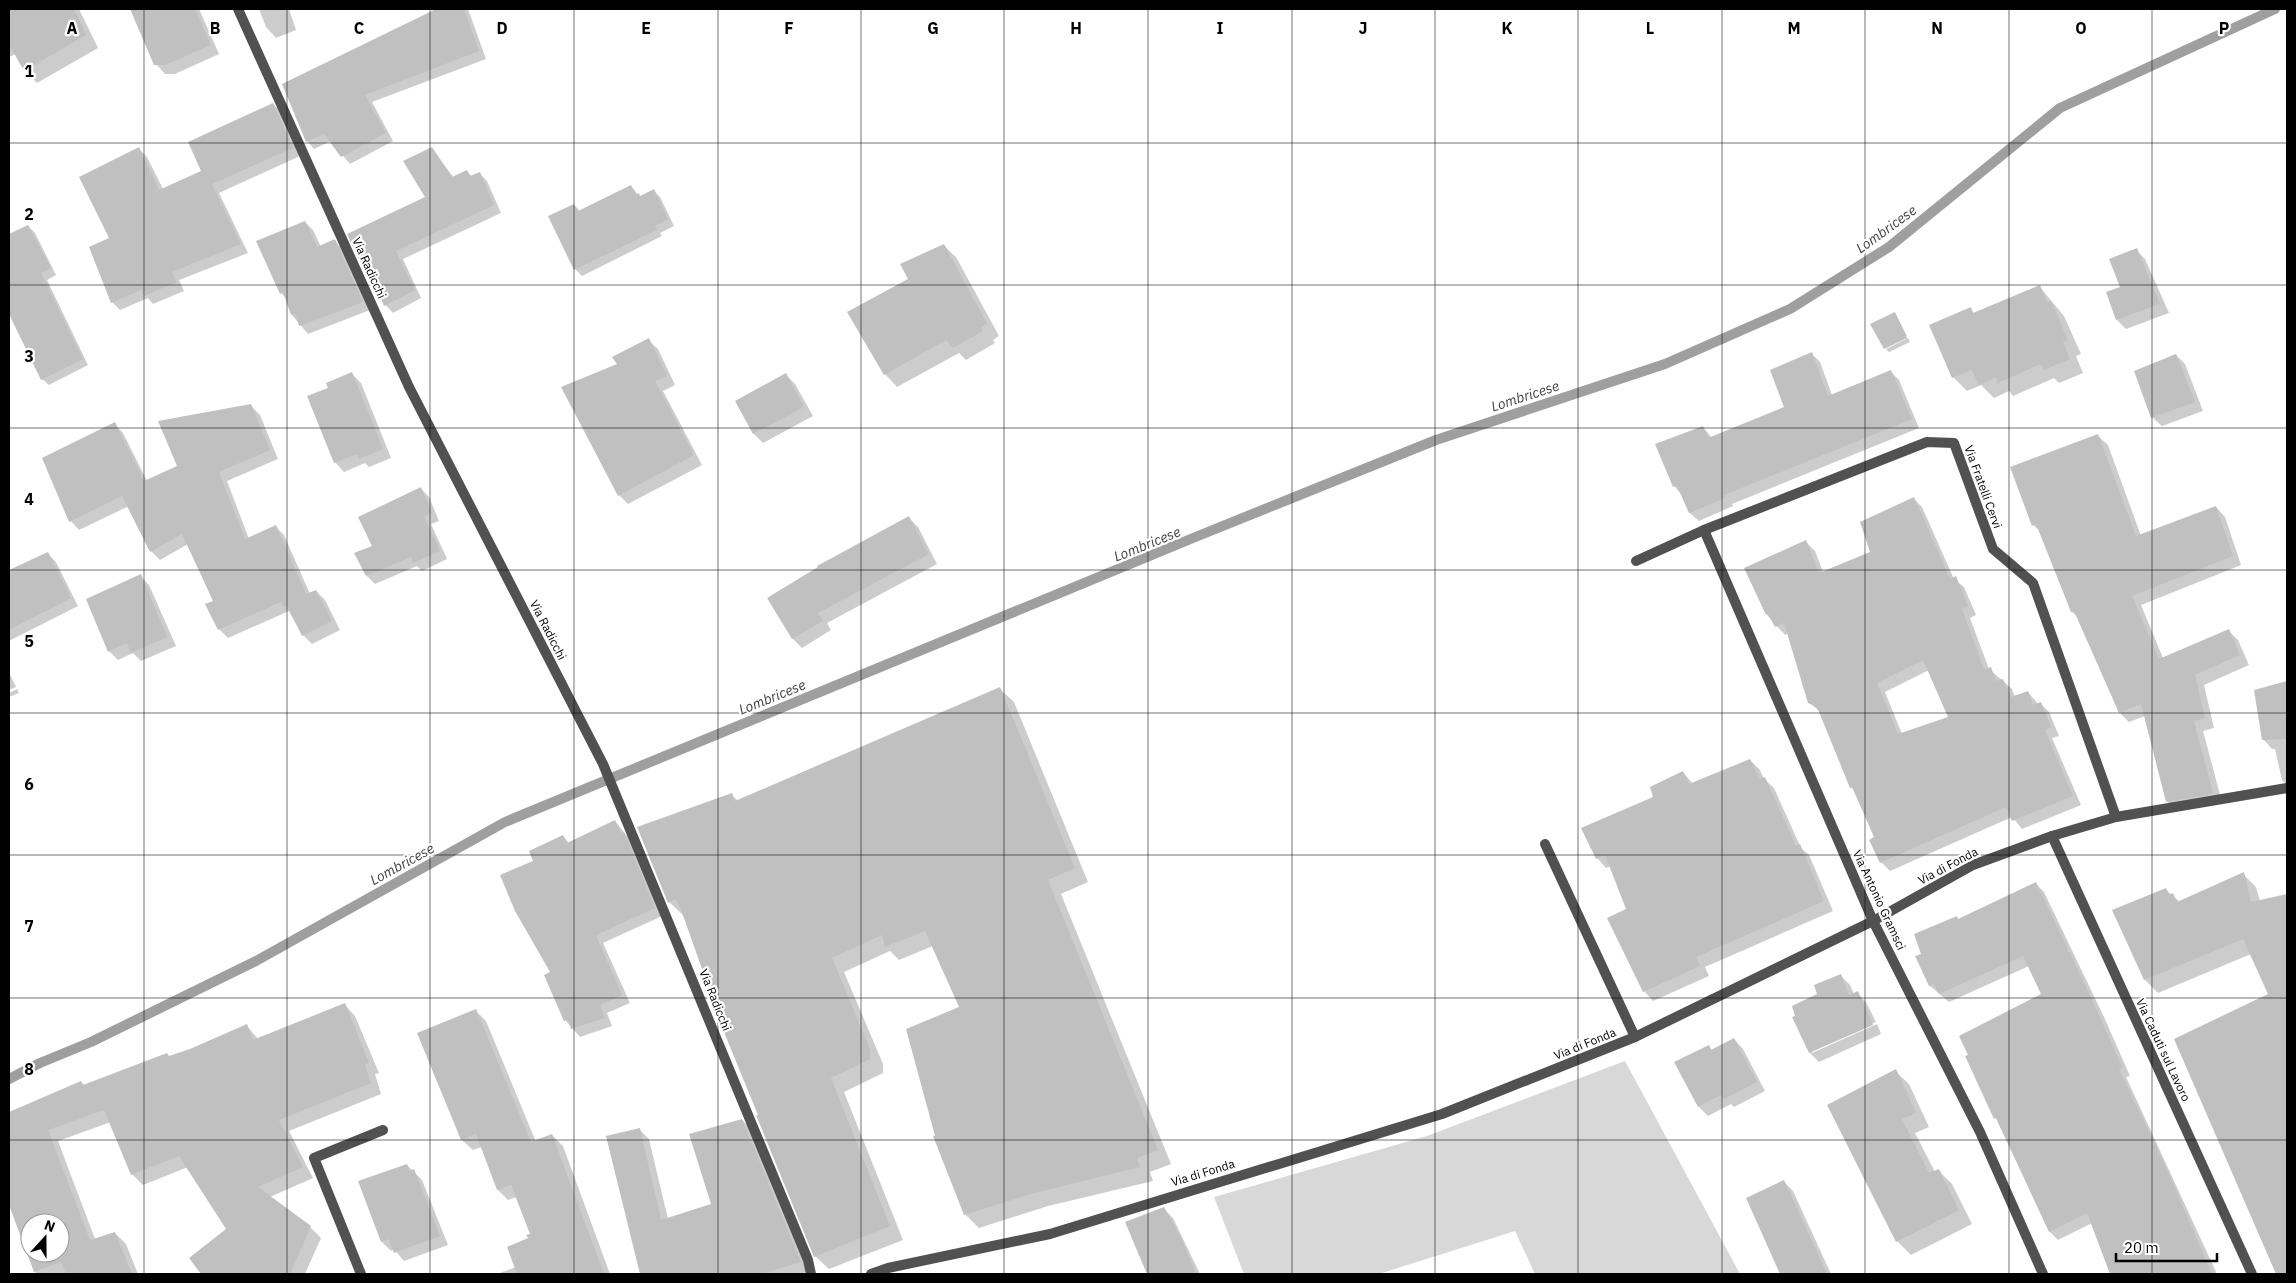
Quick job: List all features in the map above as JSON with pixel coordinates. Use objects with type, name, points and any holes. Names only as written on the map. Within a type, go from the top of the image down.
[{"type":"street","name":"Via Radicchi","points":[[238,9],[409,387],[603,764],[808,1260],[811,1274]]},
{"type":"street","name":"Via Fratelli Cervi","points":[[1636,561],[1704,530],[1927,442],[1954,444],[1993,549],[2033,583],[2116,817]]},
{"type":"street","name":"Via Antonio Gramsci","points":[[1704,530],[1873,921],[1980,1132],[2044,1274]]},
{"type":"street","name":"Via di Fonda","points":[[871,1274],[888,1268],[1050,1234],[1433,1116],[1635,1037],[1873,921],[1973,865],[2052,836],[2116,817],[2287,788]]},
{"type":"street","name":"Via Caduti sul Lavoro","points":[[2052,836],[2252,1274]]},
{"type":"street","points":[[1544,844],[1635,1037]]},
{"type":"street","points":[[361,1274],[314,1158],[383,1130]]},
{"type":"shaded area","points":[[1625,1061],[1740,1274],[1535,1274],[1515,1231],[1379,1274],[1244,1274],[1214,1197],[1427,1136]]},
{"type":"building","points":[[9,9],[74,9],[86,35],[24,71],[9,44]]},
{"type":"building","points":[[130,9],[195,9],[211,45],[165,65],[154,65]]},
{"type":"building","points":[[436,9],[464,9],[479,51],[365,95],[386,133],[341,157],[324,134],[306,142],[282,84]]},
{"type":"building","points":[[273,103],[293,148],[212,184],[241,244],[172,272],[177,282],[144,296],[141,290],[111,303],[89,247],[109,238],[79,177],[139,147],[159,190],[201,171],[188,142]]},
{"type":"building","points":[[432,147],[452,177],[467,170],[470,176],[480,172],[494,205],[396,251],[415,290],[384,306],[380,295],[376,297],[347,234],[425,197],[403,161]]},
{"type":"building","points":[[631,185],[636,195],[639,193],[640,196],[654,189],[668,219],[655,226],[657,230],[574,270],[548,216],[574,204],[578,211]]},
{"type":"building","points":[[305,221],[317,247],[335,239],[363,302],[299,326],[295,314],[291,315],[283,292],[280,294],[256,241]]},
{"type":"building","points":[[28,225],[51,268],[41,273],[83,359],[41,380],[9,314],[9,234]]},
{"type":"building","points":[[944,244],[987,324],[981,327],[983,331],[953,348],[946,340],[884,375],[847,312],[908,279],[900,264]]},
{"type":"building","points":[[2137,248],[2160,304],[2116,320],[2106,292],[2120,287],[2109,259]]},
{"type":"building","points":[[2040,285],[2047,302],[2051,301],[2068,340],[2063,342],[2070,359],[2044,370],[2041,364],[1998,383],[1996,377],[1979,385],[1972,370],[1952,378],[1929,325],[1971,307],[1973,313]]},
{"type":"building","points":[[1895,312],[1907,338],[1884,349],[1870,324]]},
{"type":"building","points":[[649,338],[667,376],[655,381],[694,455],[618,496],[561,387],[617,364],[612,357]]},
{"type":"building","points":[[1812,352],[1828,396],[1891,370],[1912,419],[1724,495],[1725,498],[1689,513],[1677,486],[1673,487],[1655,444],[1703,426],[1708,438],[1784,407],[1770,370]]},
{"type":"building","points":[[2176,354],[2195,402],[2151,418],[2134,371]]},
{"type":"building","points":[[352,372],[383,449],[359,459],[357,454],[334,463],[307,396],[328,388],[326,383]]},
{"type":"building","points":[[786,373],[804,407],[753,434],[735,401]]},
{"type":"building","points":[[251,404],[270,450],[219,472],[245,539],[276,525],[306,594],[316,590],[332,621],[302,636],[287,606],[284,607],[281,602],[218,630],[205,604],[213,601],[182,534],[150,552],[122,496],[69,522],[42,458],[115,422],[144,481],[177,466],[158,421]]},
{"type":"building","points":[[2098,434],[2136,536],[2216,506],[2233,556],[2132,596],[2159,659],[2229,629],[2240,655],[2195,675],[2205,718],[2194,721],[2213,793],[2207,795],[2166,802],[2141,704],[2119,713],[2074,611],[2071,612],[2036,524],[2032,526],[2010,467]]},
{"type":"building","points":[[421,487],[432,513],[424,516],[440,551],[413,563],[411,557],[366,576],[354,553],[372,546],[358,517]]},
{"type":"building","points":[[1914,497],[1950,579],[1956,576],[1968,606],[1962,609],[1984,670],[1991,667],[1996,681],[2003,679],[2011,697],[2028,691],[2033,705],[2041,702],[2051,727],[2045,730],[2073,796],[2012,821],[2006,807],[1880,863],[1869,840],[1874,837],[1852,787],[1850,788],[1817,707],[1808,703],[1784,623],[1775,627],[1768,614],[1766,615],[1744,568],[1806,540],[1819,573],[1870,552],[1860,522]],"holes":[[[1923,660],[1948,717],[1898,734],[1877,683]]]},
{"type":"building","points":[[909,516],[929,554],[818,613],[823,621],[792,639],[767,598],[817,566]]},
{"type":"building","points":[[48,552],[71,598],[9,630],[9,570]]},
{"type":"building","points":[[141,574],[167,637],[131,653],[127,643],[108,652],[86,599]]},
{"type":"building","points":[[2287,681],[2287,739],[2262,740],[2254,690]]},
{"type":"building","points":[[1000,687],[1075,868],[1048,880],[1158,1150],[1137,1158],[1140,1167],[1034,1193],[964,1215],[933,1136],[935,1136],[906,1029],[959,1007],[925,931],[885,947],[882,935],[832,958],[870,1049],[870,1059],[831,1078],[890,1226],[814,1257],[726,1037],[684,918],[676,899],[668,903],[637,827],[732,793],[735,801]]},
{"type":"building","points":[[1750,759],[1760,779],[1765,777],[1796,846],[1800,844],[1824,901],[1696,957],[1700,966],[1643,992],[1607,918],[1626,909],[1605,855],[1596,859],[1581,828],[1653,797],[1650,787],[1683,771],[1689,784]]},
{"type":"building","points":[[615,820],[621,833],[624,832],[655,908],[596,935],[622,995],[600,1005],[605,1018],[571,1029],[568,1020],[564,1021],[544,975],[550,972],[515,911],[500,875],[533,861],[529,851],[563,835],[567,843]]},
{"type":"building","points":[[2244,872],[2251,902],[2287,894],[2287,1274],[2276,1274],[2174,1039],[2268,994],[2243,939],[2144,980],[2112,910],[2166,888],[2169,895],[2173,893],[2177,902]]},
{"type":"building","points":[[2036,882],[2096,1008],[2122,1067],[2119,1069],[2166,1167],[2212,1274],[2110,1274],[2087,1213],[2049,1232],[1965,1056],[1968,1055],[1959,1036],[2041,994],[2023,956],[1939,994],[1934,984],[1929,986],[1915,956],[1921,954],[1914,934],[1957,916],[1958,919]]},
{"type":"building","points":[[1841,974],[1849,995],[1858,991],[1873,1025],[1809,1053],[1792,1017],[1795,1016],[1792,1006],[1817,994],[1814,985]]},
{"type":"building","points":[[345,1003],[369,1063],[365,1064],[371,1083],[279,1120],[303,1167],[258,1187],[311,1226],[290,1274],[201,1274],[189,1258],[226,1229],[179,1156],[131,1175],[104,1110],[48,1130],[90,1240],[115,1232],[132,1274],[66,1274],[61,1263],[70,1263],[70,1213],[20,1213],[20,1234],[9,1205],[9,1112],[81,1081],[83,1085],[167,1053],[169,1056],[190,1049],[247,1024],[253,1040]]},
{"type":"building","points":[[476,1009],[531,1142],[552,1134],[604,1274],[517,1274],[507,1247],[528,1238],[526,1235],[530,1234],[511,1185],[497,1190],[476,1134],[461,1140],[417,1033]]},
{"type":"building","points":[[1734,1038],[1757,1082],[1724,1099],[1721,1095],[1698,1107],[1674,1062],[1709,1045],[1711,1050]]},
{"type":"building","points":[[1896,1069],[1916,1113],[1902,1119],[1929,1173],[1939,1169],[1959,1210],[1896,1242],[1827,1105]]},
{"type":"building","points":[[742,1119],[801,1262],[761,1274],[640,1274],[606,1136],[640,1128],[661,1220],[711,1204],[689,1134]]},
{"type":"building","points":[[407,1164],[409,1171],[414,1169],[440,1236],[394,1253],[389,1239],[381,1242],[358,1181]]},
{"type":"building","points":[[1784,1180],[1827,1274],[1780,1274],[1746,1198]]},
{"type":"building","points":[[1164,1207],[1181,1238],[1196,1274],[1147,1274],[1125,1222]]},
{"type":"building","points":[[31,1263],[58,1263],[34,1272]]},
{"type":"waterway","name":"Lombricese","points":[[9,1079],[40,1063],[91,1042],[256,961],[505,822],[1193,538],[1436,440],[1665,364],[1790,309],[1889,247],[2060,108],[2275,9]]}]
